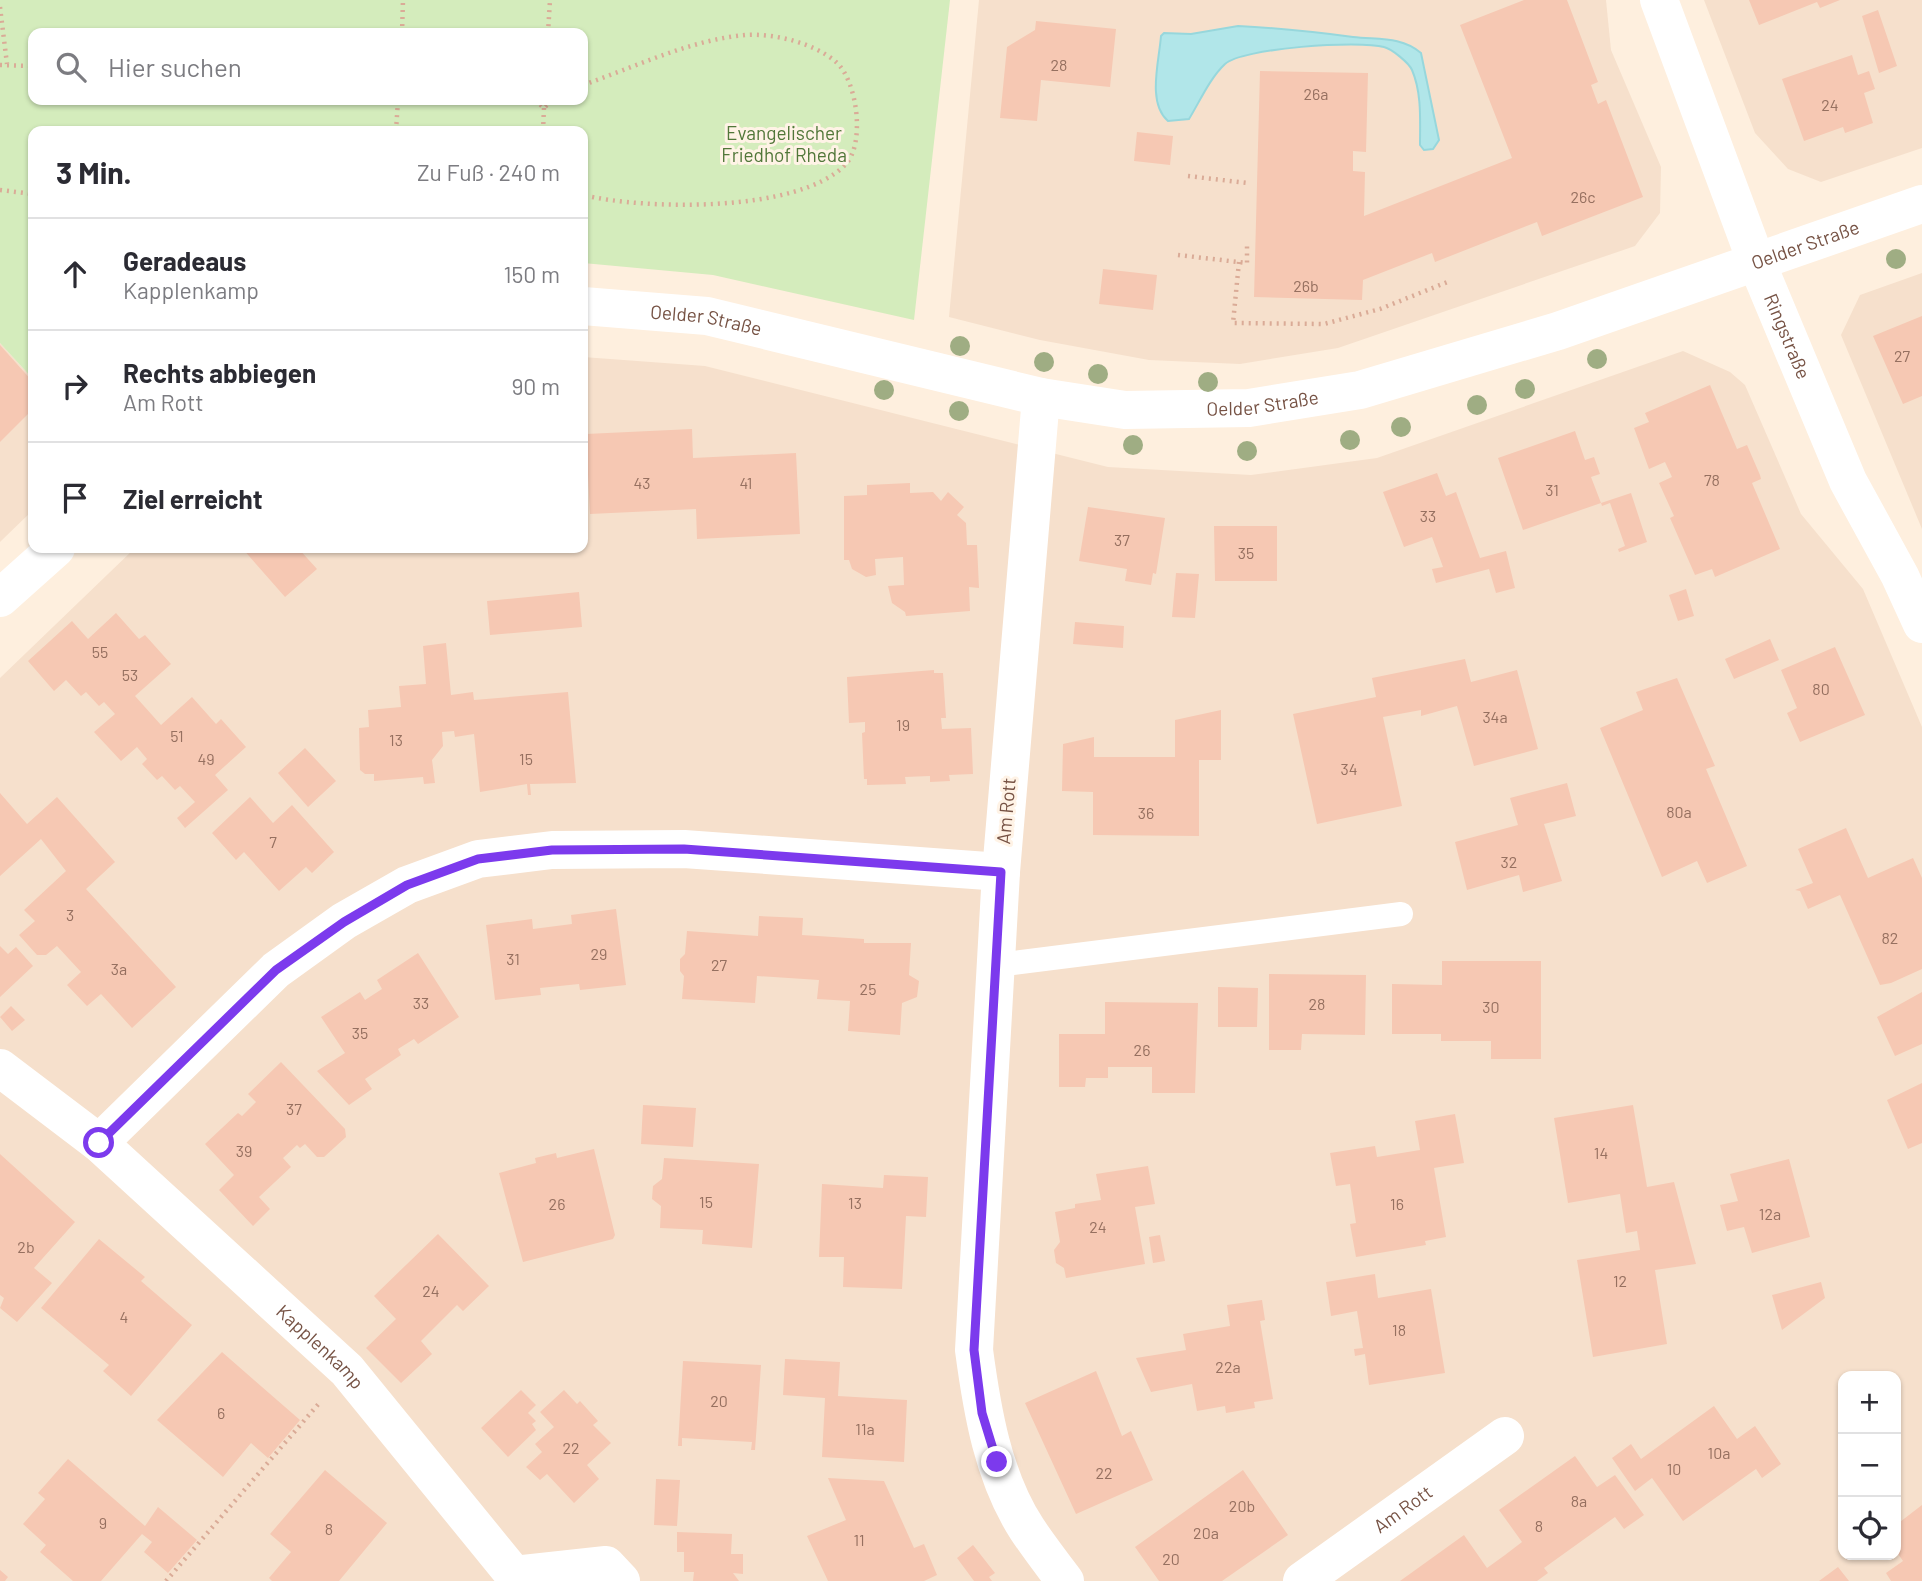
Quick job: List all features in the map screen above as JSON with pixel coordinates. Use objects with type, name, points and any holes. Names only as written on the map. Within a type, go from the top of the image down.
[{"type":"street","name":"Ringstraße","points":[[1659,0],[1756,261],[1848,481],[1900,576],[1922,624]]},
{"type":"street","name":"Oelder Straße","points":[[588,306],[708,316],[1041,397],[1125,410],[1236,409],[1360,390],[1558,331],[1922,204]]},
{"type":"street","name":"Am Rott","points":[[1041,397],[1001,872],[974,1350],[982,1413],[997,1462],[1025,1527],[1065,1581]]},
{"type":"street","points":[[0,598],[50,553]]},
{"type":"street","points":[[99,1143],[276,970],[344,922],[407,885],[478,859],[552,850],[684,849],[1001,872]]},
{"type":"street","name":"Kapplenkamp","points":[[0,1068],[99,1143],[347,1370],[517,1578],[606,1565],[621,1581]]},
{"type":"street","name":"Am Rott","points":[[1302,1581],[1505,1436]]},
{"type":"lane","points":[[997,965],[1401,914]]},
{"type":"path","points":[[402,28],[403,0]]},
{"type":"path","points":[[548,28],[550,0]]},
{"type":"path","points":[[0,7],[7,64]]},
{"type":"path","points":[[588,83],[701,44],[747,35],[780,38],[812,48],[838,63],[853,97],[859,121],[857,142],[846,164],[797,193],[675,207],[588,196]]},
{"type":"path","points":[[0,65],[28,66]]},
{"type":"path","points":[[396,126],[398,105]]},
{"type":"path","points":[[541,105],[544,108]]},
{"type":"path","points":[[543,126],[544,108],[547,105]]},
{"type":"path","points":[[1188,176],[1247,183]]},
{"type":"path","points":[[0,190],[28,193]]},
{"type":"path","points":[[1178,255],[1247,263],[1247,247]]},
{"type":"path","points":[[1240,262],[1233,323],[1324,324],[1380,309],[1451,281]]},
{"type":"path","points":[[166,1581],[347,1370]]},
{"type":"shaded area","points":[[979,0],[1606,0],[1611,50],[1661,167],[1660,213],[1635,246],[1338,348],[1240,364],[1149,360],[1040,340],[949,317]]},
{"type":"shaded area","points":[[1704,0],[1922,0],[1922,148],[1821,182],[1788,169],[1755,133]]},
{"type":"shaded area","points":[[1922,273],[1922,529],[1841,335],[1860,295]]},
{"type":"shaded area","points":[[0,343],[28,374],[28,515],[0,542]]},
{"type":"shaded area","points":[[1683,351],[1730,372],[1745,385],[1801,514],[1863,589],[1922,727],[1922,1581],[0,1581],[0,678],[130,553],[588,553],[588,357],[705,366],[1108,467],[1251,475],[1377,458]]},
{"type":"green space","name":"Evangelischer Friedhof Rheda","points":[[0,0],[950,0],[914,320],[713,275],[588,263],[588,126],[28,126],[28,374],[0,343]]},
{"type":"water","points":[[1238,26],[1389,40],[1413,48],[1421,53],[1439,140],[1433,149],[1424,150],[1420,145],[1419,98],[1410,67],[1391,50],[1371,45],[1302,47],[1236,58],[1225,64],[1215,76],[1189,119],[1168,121],[1158,104],[1156,93],[1161,36],[1164,33],[1191,34]]},
{"type":"building","points":[[1524,0],[1567,0],[1598,82],[1591,85],[1598,104],[1606,100],[1643,197],[1542,236],[1537,222],[1435,262],[1432,253],[1363,280],[1362,300],[1254,297],[1260,71],[1368,73],[1366,152],[1353,151],[1353,171],[1365,172],[1364,216],[1512,158],[1460,25]]},
{"type":"building","points":[[1749,0],[1840,0],[1820,8],[1817,2],[1759,25]]},
{"type":"building","points":[[1878,10],[1897,66],[1879,73],[1862,16]]},
{"type":"building","points":[[1036,21],[1116,29],[1110,87],[1041,80],[1037,121],[1000,118],[1007,47],[1035,30]]},
{"type":"building","points":[[1852,55],[1858,75],[1869,71],[1875,89],[1864,93],[1873,123],[1845,133],[1843,127],[1804,141],[1782,79]]},
{"type":"building","points":[[1137,132],[1173,136],[1170,165],[1134,161]]},
{"type":"building","points":[[1103,269],[1157,275],[1153,310],[1099,304]]},
{"type":"building","points":[[1922,316],[1922,396],[1903,404],[1873,336]]},
{"type":"building","points":[[0,345],[28,376],[28,414],[0,442]]},
{"type":"building","points":[[1710,385],[1737,449],[1747,445],[1760,475],[1761,479],[1752,483],[1780,549],[1715,577],[1712,569],[1695,575],[1670,518],[1674,516],[1659,483],[1672,477],[1665,462],[1649,469],[1634,428],[1649,422],[1645,413]]},
{"type":"building","points":[[692,429],[693,458],[796,453],[800,534],[697,539],[696,509],[590,514],[588,434]]},
{"type":"building","points":[[1575,431],[1585,460],[1594,457],[1600,474],[1591,477],[1601,503],[1523,530],[1498,458]]},
{"type":"building","points":[[1437,473],[1446,496],[1456,492],[1480,558],[1506,551],[1515,588],[1496,593],[1489,569],[1436,583],[1432,569],[1443,567],[1432,537],[1404,547],[1383,492]]},
{"type":"building","points":[[910,483],[910,493],[933,492],[941,501],[948,492],[964,507],[957,515],[966,523],[967,545],[977,545],[979,588],[969,587],[970,611],[906,616],[905,612],[892,603],[888,586],[904,585],[903,557],[875,559],[876,575],[866,577],[852,569],[849,560],[844,560],[844,496],[867,495],[867,485]]},
{"type":"building","points":[[1631,493],[1647,542],[1619,552],[1618,549],[1625,546],[1610,503],[1602,506],[1601,503]]},
{"type":"building","points":[[1088,507],[1165,518],[1156,574],[1153,573],[1151,585],[1125,581],[1127,569],[1079,561]]},
{"type":"building","points":[[1214,526],[1277,526],[1277,581],[1215,581]]},
{"type":"building","points":[[246,553],[303,553],[317,569],[285,597]]},
{"type":"building","points":[[1176,573],[1199,574],[1195,618],[1172,617]]},
{"type":"building","points":[[1686,589],[1694,616],[1678,621],[1669,595]]},
{"type":"building","points":[[579,592],[582,627],[490,635],[487,601]]},
{"type":"building","points":[[116,613],[139,639],[145,635],[171,664],[135,696],[161,725],[192,697],[216,724],[221,719],[246,747],[215,775],[228,790],[185,828],[177,818],[195,802],[180,786],[175,790],[162,776],[157,780],[142,764],[147,759],[137,747],[121,761],[94,732],[115,714],[104,702],[99,706],[86,692],[81,696],[66,680],[54,691],[28,661],[72,621],[88,639]]},
{"type":"building","points":[[1075,622],[1124,626],[1123,648],[1073,644]]},
{"type":"building","points":[[1770,639],[1779,660],[1734,679],[1725,659]]},
{"type":"building","points":[[446,643],[451,695],[473,692],[474,700],[568,692],[576,783],[530,784],[531,795],[528,795],[527,784],[480,792],[474,734],[455,737],[454,731],[442,732],[443,746],[432,760],[435,783],[424,784],[423,777],[374,781],[374,774],[365,774],[360,770],[359,728],[369,727],[368,710],[401,707],[399,686],[426,684],[423,646]]},
{"type":"building","points":[[1835,647],[1865,715],[1800,742],[1787,713],[1797,708],[1781,670]]},
{"type":"building","points":[[1465,659],[1471,682],[1517,670],[1538,749],[1474,766],[1457,706],[1421,716],[1421,710],[1383,717],[1402,806],[1317,824],[1293,714],[1376,697],[1372,678]]},
{"type":"building","points":[[934,670],[934,673],[943,673],[946,718],[941,718],[942,729],[971,728],[973,774],[949,775],[950,781],[930,782],[930,776],[905,777],[906,784],[867,785],[867,779],[864,779],[862,733],[865,732],[865,722],[849,723],[847,677]]},
{"type":"building","points":[[1677,678],[1715,766],[1706,769],[1747,866],[1707,883],[1697,861],[1662,877],[1600,728],[1643,710],[1636,692]]},
{"type":"building","points":[[1221,710],[1221,760],[1199,760],[1199,836],[1093,835],[1093,792],[1062,791],[1063,744],[1094,737],[1094,757],[1175,757],[1175,720]]},
{"type":"building","points":[[305,748],[336,781],[308,807],[278,773]]},
{"type":"building","points":[[1567,783],[1576,816],[1544,824],[1562,881],[1523,892],[1519,875],[1467,890],[1455,842],[1518,825],[1510,798]]},
{"type":"building","points":[[0,793],[27,824],[57,797],[115,862],[86,889],[176,987],[132,1028],[101,994],[87,1006],[67,985],[81,972],[57,946],[46,955],[37,955],[19,935],[35,921],[24,910],[66,871],[41,839],[0,876]]},
{"type":"building","points":[[250,797],[273,823],[292,805],[334,852],[312,873],[306,867],[279,891],[244,852],[236,860],[212,833]]},
{"type":"building","points":[[1846,828],[1868,878],[1913,858],[1922,878],[1922,969],[1891,983],[1880,985],[1840,895],[1808,909],[1800,891],[1795,890],[1813,883],[1798,849]]},
{"type":"building","points":[[616,909],[626,985],[580,990],[579,984],[540,988],[541,995],[495,1000],[486,925],[532,919],[533,929],[572,924],[571,915]]},
{"type":"building","points":[[759,916],[803,918],[802,935],[864,939],[864,943],[911,943],[909,975],[919,981],[917,997],[902,1003],[900,1035],[848,1031],[850,1001],[817,999],[819,980],[757,976],[755,1003],[682,999],[684,976],[680,971],[680,959],[685,954],[687,931],[758,936]]},
{"type":"building","points":[[0,946],[8,954],[16,947],[33,966],[0,997]]},
{"type":"building","points":[[418,953],[459,1017],[418,1044],[414,1039],[398,1049],[401,1055],[365,1079],[372,1089],[349,1105],[317,1071],[345,1053],[321,1017],[360,992],[365,1000],[382,989],[377,980]]},
{"type":"building","points":[[1442,961],[1541,961],[1541,1059],[1491,1059],[1491,1041],[1441,1041],[1441,1034],[1392,1034],[1392,984],[1442,985]]},
{"type":"building","points":[[1269,974],[1366,975],[1365,1035],[1302,1034],[1301,1050],[1269,1050]]},
{"type":"building","points":[[1218,987],[1258,988],[1257,1027],[1218,1027]]},
{"type":"building","points":[[1922,992],[1922,1044],[1895,1056],[1877,1017]]},
{"type":"building","points":[[1105,1002],[1198,1003],[1195,1093],[1152,1093],[1152,1067],[1108,1067],[1108,1078],[1086,1078],[1085,1087],[1059,1087],[1059,1034],[1105,1034]]},
{"type":"building","points":[[11,1006],[25,1020],[12,1031],[0,1017]]},
{"type":"building","points":[[281,1062],[345,1129],[346,1137],[324,1157],[317,1157],[305,1144],[300,1148],[297,1145],[283,1158],[291,1167],[259,1197],[270,1209],[253,1226],[219,1190],[234,1175],[205,1144],[238,1113],[242,1116],[256,1102],[248,1094]]},
{"type":"building","points":[[1922,1083],[1922,1143],[1908,1149],[1887,1100]]},
{"type":"building","points":[[643,1105],[696,1108],[693,1147],[641,1144]]},
{"type":"building","points":[[1633,1105],[1647,1187],[1674,1182],[1696,1264],[1655,1270],[1667,1344],[1593,1357],[1577,1260],[1640,1250],[1637,1231],[1626,1233],[1620,1194],[1568,1203],[1554,1118]]},
{"type":"building","points":[[1455,1114],[1464,1163],[1434,1168],[1446,1237],[1425,1241],[1426,1245],[1356,1257],[1350,1224],[1356,1223],[1350,1184],[1336,1186],[1330,1153],[1375,1146],[1377,1157],[1420,1150],[1415,1121]]},
{"type":"building","points":[[594,1149],[615,1235],[613,1239],[523,1262],[499,1173],[536,1163],[535,1158],[556,1153],[557,1158]]},
{"type":"building","points":[[0,1154],[75,1222],[34,1268],[52,1283],[17,1322],[0,1308],[4,1298],[0,1295]]},
{"type":"building","points":[[664,1158],[759,1164],[752,1248],[702,1244],[703,1230],[660,1228],[661,1206],[652,1199],[653,1186],[662,1179]]},
{"type":"building","points":[[1789,1159],[1810,1237],[1752,1253],[1744,1227],[1727,1231],[1720,1205],[1738,1201],[1730,1174]]},
{"type":"building","points":[[1148,1166],[1155,1204],[1135,1207],[1145,1264],[1066,1278],[1064,1268],[1056,1263],[1054,1250],[1060,1242],[1055,1212],[1075,1208],[1075,1204],[1101,1200],[1096,1174]]},
{"type":"building","points":[[884,1175],[928,1177],[926,1217],[906,1216],[902,1289],[843,1287],[844,1257],[819,1257],[822,1184],[883,1188]]},
{"type":"building","points":[[438,1234],[489,1286],[463,1311],[457,1305],[421,1341],[432,1354],[401,1383],[366,1348],[396,1319],[374,1296]]},
{"type":"building","points":[[1160,1235],[1165,1261],[1153,1263],[1149,1237]]},
{"type":"building","points":[[99,1239],[145,1277],[141,1281],[192,1325],[131,1396],[103,1371],[109,1365],[41,1308]]},
{"type":"building","points":[[1375,1274],[1378,1298],[1431,1289],[1445,1373],[1369,1385],[1365,1354],[1355,1356],[1354,1349],[1363,1348],[1357,1311],[1331,1316],[1326,1282]]},
{"type":"building","points":[[1821,1282],[1825,1298],[1782,1330],[1772,1295]]},
{"type":"building","points":[[1262,1300],[1265,1320],[1260,1321],[1273,1399],[1254,1402],[1255,1408],[1226,1413],[1225,1406],[1197,1411],[1192,1384],[1151,1392],[1136,1358],[1186,1350],[1183,1334],[1230,1326],[1227,1305]]},
{"type":"building","points":[[222,1352],[300,1420],[268,1458],[251,1443],[223,1477],[157,1420]]},
{"type":"building","points":[[785,1359],[840,1362],[838,1396],[907,1400],[904,1462],[822,1457],[825,1398],[783,1395]]},
{"type":"building","points":[[683,1361],[761,1365],[755,1450],[751,1450],[752,1442],[682,1438],[682,1446],[678,1446]]},
{"type":"building","points":[[1096,1371],[1122,1436],[1131,1431],[1153,1480],[1076,1514],[1025,1403]]},
{"type":"building","points":[[521,1390],[536,1405],[528,1413],[536,1421],[532,1424],[536,1430],[508,1457],[481,1428]]},
{"type":"building","points":[[564,1390],[577,1404],[580,1401],[598,1421],[593,1425],[611,1443],[587,1465],[599,1479],[574,1503],[547,1474],[540,1480],[526,1467],[542,1452],[535,1444],[554,1427],[540,1412]]},
{"type":"building","points":[[1714,1406],[1737,1439],[1755,1426],[1781,1464],[1762,1478],[1756,1469],[1683,1521],[1652,1478],[1635,1491],[1612,1458],[1631,1444],[1641,1459]]},
{"type":"building","points":[[1575,1456],[1597,1487],[1615,1475],[1644,1515],[1624,1529],[1615,1517],[1544,1568],[1548,1573],[1537,1581],[1400,1581],[1464,1535],[1487,1568],[1522,1542],[1499,1510]]},
{"type":"building","points":[[68,1459],[145,1526],[158,1507],[197,1540],[168,1573],[144,1552],[152,1542],[142,1534],[101,1581],[73,1581],[40,1552],[46,1545],[23,1524],[45,1499],[38,1493]]},
{"type":"building","points":[[325,1470],[387,1523],[339,1581],[272,1581],[269,1578],[291,1552],[270,1534]]},
{"type":"building","points":[[1243,1470],[1288,1535],[1222,1581],[1159,1581],[1135,1547]]},
{"type":"building","points":[[828,1478],[884,1481],[914,1548],[924,1544],[937,1575],[924,1581],[828,1581],[807,1536],[846,1520]]},
{"type":"building","points":[[656,1479],[680,1480],[677,1526],[654,1525]]},
{"type":"building","points":[[1922,1505],[1922,1581],[1891,1581],[1886,1573],[1903,1561],[1901,1521]]},
{"type":"building","points":[[677,1532],[732,1534],[731,1554],[743,1554],[743,1574],[733,1573],[739,1581],[693,1581],[694,1572],[684,1572],[684,1552],[677,1552]]},
{"type":"building","points":[[973,1545],[995,1573],[989,1577],[992,1581],[974,1581],[957,1558]]},
{"type":"building","points":[[1838,1567],[1849,1581],[1819,1581]]},
{"type":"building","points":[[0,1570],[8,1577],[5,1581],[0,1581]]},
{"type":"route","points":[[99,1143],[136,1103],[276,970],[344,922],[407,885],[478,859],[552,850],[684,849],[1001,872],[974,1350],[982,1413],[997,1462]]}]
